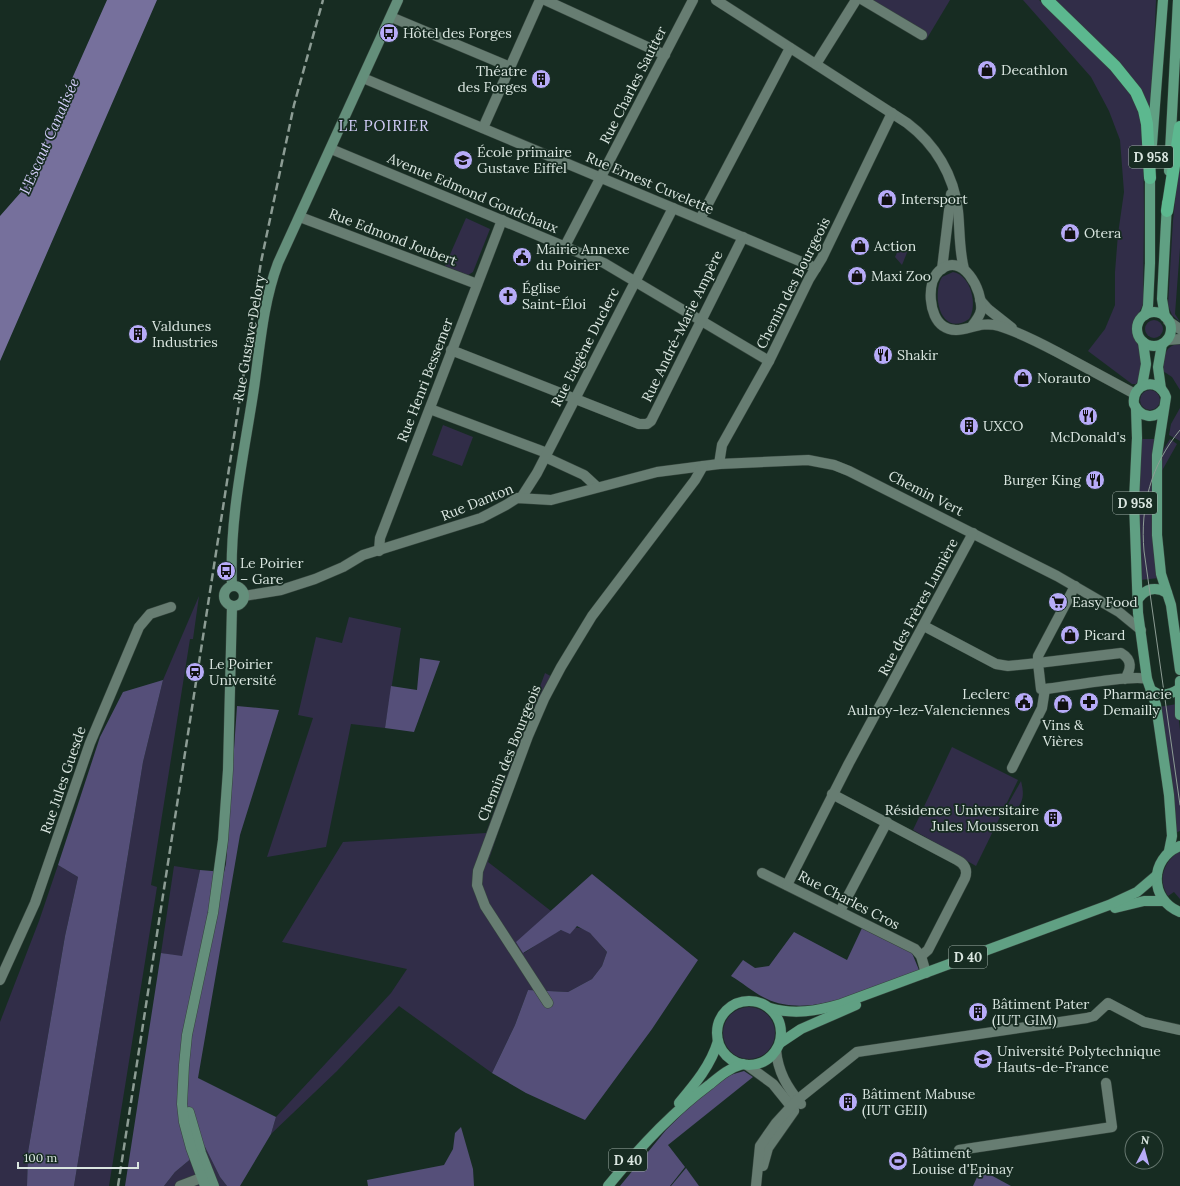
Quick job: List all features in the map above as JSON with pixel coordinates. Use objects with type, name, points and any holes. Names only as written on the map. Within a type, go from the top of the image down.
[{"type":"highway","points":[[1047,0],[1115,66],[1136,92],[1144,110],[1147,124],[1150,178]]},
{"type":"highway","points":[[1167,211],[1180,127]]},
{"type":"main road","name":"D 958","points":[[1145,315],[1148,306],[1150,268],[1150,178],[1163,0]]},
{"type":"main road","name":"D 958","points":[[1166,319],[1162,299],[1178,0]]},
{"type":"main road","points":[[1143,342],[1146,364],[1142,386],[1135,394],[1134,402],[1136,408],[1142,414],[1151,416],[1158,414],[1164,408],[1166,399],[1161,388],[1158,367],[1164,342],[1170,329],[1166,319],[1154,313],[1145,315],[1139,322],[1137,329],[1139,337],[1143,342],[1152,346],[1164,342]]},
{"type":"main road","points":[[1142,386],[1152,384],[1161,388]]},
{"type":"main road","name":"D 958","points":[[1136,408],[1137,432],[1134,501],[1138,604]]},
{"type":"main road","name":"D 958","points":[[1164,408],[1157,455],[1156,515],[1159,563],[1162,579],[1167,593]]},
{"type":"main road","points":[[1180,670],[1178,650],[1167,593],[1161,590],[1151,589],[1143,593],[1138,604],[1140,630],[1147,679],[1158,715],[1170,802],[1172,836],[1169,851],[1161,862],[1156,875],[1158,889],[1164,901],[1180,912]]},
{"type":"main road","points":[[1151,690],[1157,694],[1164,695],[1180,684]]},
{"type":"main road","points":[[1180,684],[1180,715]]},
{"type":"main road","points":[[1169,851],[1180,846]]},
{"type":"main road","name":"D 40","points":[[770,1008],[796,1012],[824,1008],[1112,903],[1140,890],[1156,875]]},
{"type":"main road","name":"D 40","points":[[778,1047],[801,1029],[857,1004],[1115,908],[1144,901],[1164,901]]},
{"type":"main road","points":[[751,1001],[761,1003],[770,1008],[780,1024],[781,1034],[778,1047],[762,1062],[745,1064],[728,1057],[722,1050],[718,1041],[717,1031],[719,1021],[724,1012],[741,1002],[751,1001]]},
{"type":"main road","name":"D 40","points":[[608,1186],[703,1073],[712,1058],[718,1041]]},
{"type":"main road","name":"D 40","points":[[650,1136],[698,1093],[729,1070],[745,1064]]},
{"type":"street","name":"Rue Gustave Delory","points":[[232,586],[235,508],[263,323],[271,282],[398,0]]},
{"type":"street","points":[[483,128],[540,0]]},
{"type":"street","points":[[545,0],[665,55]]},
{"type":"street","name":"Rue Charles Sautter","points":[[565,246],[693,0]]},
{"type":"street","points":[[716,0],[912,127],[934,149],[946,169],[952,186],[958,209],[961,255],[964,269],[974,283],[980,300],[980,314],[972,326]]},
{"type":"street","points":[[816,64],[856,0]]},
{"type":"street","points":[[863,0],[922,35]]},
{"type":"street","points":[[391,17],[510,67]]},
{"type":"street","points":[[700,219],[790,48]]},
{"type":"street","name":"Rue Ernest Cuvelette","points":[[363,78],[816,268]]},
{"type":"street","name":"Chemin des Bourgeois","points":[[719,464],[722,444],[769,361],[816,268],[888,111]]},
{"type":"street","name":"Avenue Edmond Goudchaux","points":[[331,149],[604,263],[635,280],[769,361]]},
{"type":"street","points":[[942,269],[952,186]]},
{"type":"street","name":"Rue Eugène Duclerc","points":[[521,498],[546,455],[673,208]]},
{"type":"street","name":"Rue Edmond Joubert","points":[[300,217],[477,284]]},
{"type":"street","name":"Rue Henri Bessemer","points":[[378,550],[380,538],[502,220]]},
{"type":"street","name":"Rue André-Marie Ampère","points":[[574,399],[639,424],[644,425],[651,420],[742,237]]},
{"type":"street","points":[[964,269],[955,266],[942,269],[936,274],[932,285],[933,310],[936,319],[942,326],[955,331],[964,330],[972,326],[993,325],[1017,332]]},
{"type":"street","points":[[980,300],[988,309],[1017,332],[1135,394]]},
{"type":"street","points":[[1166,319],[1180,329]]},
{"type":"street","points":[[1164,342],[1180,339]]},
{"type":"street","points":[[451,350],[574,399]]},
{"type":"street","points":[[430,409],[546,455],[584,475],[597,488]]},
{"type":"street","name":"Chemin Vert","points":[[703,466],[796,460],[834,465],[850,471],[1075,586],[1119,612],[1140,630]]},
{"type":"street","name":"Chemin des Bourgeois","points":[[548,1003],[485,906],[477,885],[478,871],[528,736],[544,699],[561,667],[592,616],[695,480],[703,466]]},
{"type":"street","name":"Rue Danton","points":[[244,596],[281,590],[315,580],[343,567],[363,555],[473,521],[506,506],[515,498],[551,500],[657,472],[703,466]]},
{"type":"street","name":"Rue des Frères Lumière","points":[[787,885],[832,794],[973,533]]},
{"type":"street","points":[[232,586],[240,588],[244,596],[240,604],[232,606],[227,603],[224,596],[226,590],[232,586]]},
{"type":"street","points":[[1075,586],[1038,656],[1041,689],[1125,679],[1147,679]]},
{"type":"street","points":[[1119,612],[1130,612],[1138,604]]},
{"type":"street","points":[[214,1186],[205,1180],[184,1122],[183,1087],[187,1040],[213,913],[224,825],[232,606]]},
{"type":"street","name":"Rue Jules Guesde","points":[[0,980],[35,903],[90,743],[139,627],[150,614],[171,607]]},
{"type":"street","points":[[924,626],[996,664],[1008,666],[1122,653],[1126,656],[1130,663],[1129,671],[1125,679]]},
{"type":"street","points":[[1012,768],[1042,708],[1045,689]]},
{"type":"street","points":[[832,794],[960,861],[966,869],[965,878],[928,950],[921,956],[926,972]]},
{"type":"street","points":[[840,911],[887,822]]},
{"type":"street","name":"Rue Charles Cros","points":[[762,873],[915,949],[921,956]]},
{"type":"street","points":[[757,1186],[760,1146],[776,1123],[813,1088],[860,1051],[1087,1018],[1094,1016],[1108,1003],[1144,1022],[1180,1030]]},
{"type":"street","points":[[778,1047],[778,1064],[785,1083],[796,1105]]},
{"type":"street","points":[[745,1064],[773,1084],[796,1105]]},
{"type":"street","points":[[959,1150],[1112,1127],[1106,1083]]},
{"type":"street","points":[[180,1186],[205,1180]]},
{"type":"shaded area","points":[[867,0],[950,0],[926,40]]},
{"type":"shaded area","points":[[1023,0],[1039,0],[1124,83],[1136,102],[1143,124],[1143,304],[1132,329],[1143,359],[1139,380],[1136,384],[1132,384],[1088,351],[1105,329],[1115,305],[1115,272],[1118,234],[1124,192],[1120,140],[1109,111],[1091,77]]},
{"type":"shaded area","points":[[1051,0],[1156,0],[1151,113]]},
{"type":"shaded area","points":[[1180,156],[1180,248],[1175,314],[1180,322],[1172,315],[1168,305],[1173,220]]},
{"type":"shaded area","points":[[466,218],[490,229],[473,272],[468,275],[445,266]]},
{"type":"shaded area","points":[[902,242],[910,245],[902,265],[895,257]]},
{"type":"shaded area","points":[[953,272],[959,274],[968,284],[973,299],[972,313],[969,319],[959,323],[951,323],[945,319],[938,304],[939,285],[942,277]]},
{"type":"shaded area","points":[[1154,320],[1160,323],[1163,329],[1160,335],[1154,338],[1148,335],[1145,329],[1148,323]]},
{"type":"shaded area","points":[[1180,344],[1180,390],[1172,377],[1163,371],[1168,349],[1174,345]]},
{"type":"shaded area","points":[[1146,390],[1154,390],[1160,396],[1160,404],[1154,410],[1146,410],[1140,404],[1140,396]]},
{"type":"shaded area","points":[[1180,408],[1180,441],[1169,435],[1171,424]]},
{"type":"shaded area","points":[[443,425],[473,437],[462,466],[432,455]]},
{"type":"shaded area","points":[[1138,439],[1157,439],[1159,578],[1140,580],[1137,526]]},
{"type":"shaded area","points":[[1170,439],[1177,444],[1159,476],[1160,455]]},
{"type":"shaded area","points":[[199,596],[193,639],[190,639],[151,885],[157,887],[109,1186],[74,1186],[143,762],[163,680]]},
{"type":"shaded area","points":[[349,617],[401,628],[385,728],[351,724],[326,847],[267,857],[313,718],[298,715],[316,637],[342,643]]},
{"type":"shaded area","points":[[420,658],[440,661],[414,732],[385,728],[391,686],[417,690]]},
{"type":"shaded area","points":[[545,673],[558,680],[529,741],[488,862],[551,911],[517,942],[524,953],[556,932],[573,927],[590,933],[607,952],[602,966],[592,979],[568,992],[528,990],[515,1025],[492,1073],[399,1006],[337,1071],[271,1134],[276,1117],[391,993],[407,969],[282,942],[343,842],[486,833]]},
{"type":"shaded area","points":[[163,680],[143,762],[74,1186],[27,1186],[28,1152],[65,936],[78,877],[58,865],[100,737],[123,692]]},
{"type":"shaded area","points":[[1177,704],[1180,730],[1180,831],[1175,833],[1159,707]]},
{"type":"shaded area","points":[[237,706],[279,710],[240,835],[198,1078],[276,1117],[271,1134],[240,1186],[227,1186],[220,1177],[205,1147],[175,1172],[164,1186],[125,1186],[161,953],[182,956],[200,870],[224,872],[226,864]]},
{"type":"shaded area","points":[[952,747],[1018,780],[976,866],[913,830]]},
{"type":"shaded area","points":[[1021,781],[1023,796],[1018,808],[1010,816],[1002,815]]},
{"type":"shaded area","points":[[1180,851],[1180,899],[1174,892],[1168,896],[1163,883],[1163,877],[1166,865],[1174,855]]},
{"type":"shaded area","points":[[58,865],[78,877],[65,936],[28,1152],[27,1186],[0,1186],[0,1022],[39,921]]},
{"type":"shaded area","points":[[174,866],[200,870],[182,957],[161,953]]},
{"type":"shaded area","points":[[592,874],[698,960],[652,1029],[585,1120],[526,1093],[492,1073],[515,1025],[528,990],[568,992],[592,979],[602,966],[607,952],[590,933],[577,926],[570,934],[561,930],[523,953],[516,942]]},
{"type":"shaded area","points":[[862,928],[912,953],[919,970],[864,992],[824,1003],[804,1006],[784,1004],[767,999],[731,976],[743,960],[755,968],[769,966],[794,932],[847,960]]},
{"type":"shaded area","points":[[749,1007],[759,1009],[767,1015],[773,1023],[775,1033],[773,1043],[767,1051],[759,1057],[749,1059],[739,1057],[731,1051],[725,1043],[723,1033],[725,1023],[731,1015],[739,1009]]},
{"type":"shaded area","points":[[744,1071],[753,1077],[668,1145],[685,1167],[670,1186],[620,1186],[666,1130],[695,1101],[730,1075]]},
{"type":"shaded area","points":[[461,1127],[473,1169],[474,1186],[368,1186],[367,1180],[444,1165],[453,1149],[455,1133]]},
{"type":"shaded area","points":[[205,1147],[220,1177],[227,1186],[164,1186],[175,1172]]},
{"type":"shaded area","points":[[686,1168],[699,1186],[671,1186]]},
{"type":"shaded area","points":[[987,1173],[1011,1186],[973,1186],[978,1175]]},
{"type":"water","name":"L'Escaut Canalisée","points":[[107,0],[157,0],[0,361],[0,216],[22,191]]},
{"type":"tram line","points":[[1180,430],[1170,443],[1155,472],[1146,502],[1143,534],[1144,551],[1180,805]]},
{"type":"railway","points":[[118,1186],[261,262],[294,105],[323,0]]},
{"type":"place","name":"Hôtel des Forges","points":[[389,33]]},
{"type":"place","name":"Decathlon","points":[[987,70]]},
{"type":"place","name":"Théatre des Forges","points":[[541,79]]},
{"type":"place","name":"École primaire Gustave Eiffel","points":[[463,160]]},
{"type":"place","name":"Intersport","points":[[887,199]]},
{"type":"place","name":"Otera","points":[[1070,233]]},
{"type":"place","name":"Action","points":[[860,246]]},
{"type":"place","name":"Mairie Annexe du Poirier","points":[[522,257]]},
{"type":"place","name":"Maxi Zoo","points":[[857,276]]},
{"type":"place","name":"Église Saint-Éloi","points":[[508,296]]},
{"type":"place","name":"Valdunes Industries","points":[[138,334]]},
{"type":"place","name":"Shakir","points":[[883,355]]},
{"type":"place","name":"Norauto","points":[[1023,378]]},
{"type":"place","name":"McDonald's","points":[[1088,416]]},
{"type":"place","name":"UXCO","points":[[969,426]]},
{"type":"place","name":"Burger King","points":[[1095,480]]},
{"type":"place","name":"Le Poirier – Gare","points":[[226,571]]},
{"type":"place","name":"Easy Food","points":[[1058,602]]},
{"type":"place","name":"Picard","points":[[1070,635]]},
{"type":"place","name":"Le Poirier Université","points":[[195,672]]},
{"type":"place","name":"Leclerc Aulnoy-lez-Valenciennes","points":[[1024,702]]},
{"type":"place","name":"Pharmacie Demailly","points":[[1089,702]]},
{"type":"place","name":"Vins & Vières","points":[[1063,704]]},
{"type":"place","name":"Résidence Universitaire Jules Mousseron","points":[[1053,818]]},
{"type":"place","name":"Bâtiment Pater (IUT GIM)","points":[[978,1012]]},
{"type":"place","name":"Université Polytechnique Hauts-de-France","points":[[983,1059]]},
{"type":"place","name":"Bâtiment Mabuse (IUT GEII)","points":[[848,1102]]},
{"type":"place","name":"Bâtiment Louise d'Epinay","points":[[898,1161]]},
{"type":"district","name":"LE POIRIER","points":[[384,125]]}]
